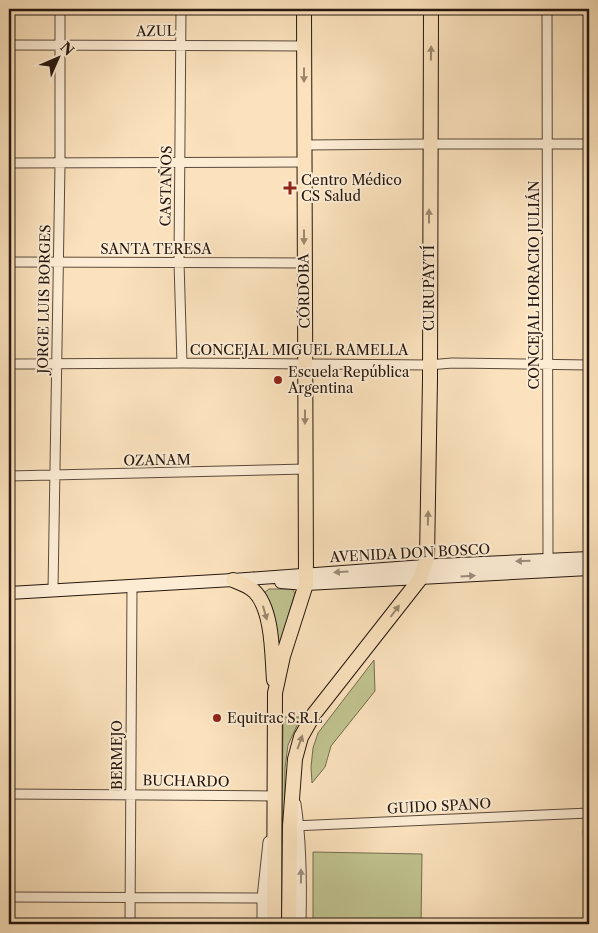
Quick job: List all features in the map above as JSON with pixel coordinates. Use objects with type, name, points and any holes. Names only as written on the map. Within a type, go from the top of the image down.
[{"type":"main road","name":"CÓRDOBA","points":[[275,693],[306,579],[304,9]]},
{"type":"main road","name":"CURUPAYTÍ","points":[[422,573],[428,547],[431,9]]},
{"type":"main road","name":"AVENIDA DON BOSCO","points":[[422,573],[548,560],[589,558]]},
{"type":"main road","name":"AVENIDA DON BOSCO","points":[[9,593],[233,580],[589,568]]},
{"type":"main road","points":[[289,924],[294,826],[293,790],[296,753],[301,737],[307,725],[422,573]]},
{"type":"main road","points":[[233,580],[254,591],[264,608],[270,636],[275,693],[274,924]]},
{"type":"street","name":"JORGE LUIS BORGES","points":[[53,590],[60,164],[60,9]]},
{"type":"street","name":"CASTAÑOS","points":[[181,9],[180,262],[182,363]]},
{"type":"street","name":"CONCEJAL HORACIO JULIÁN","points":[[547,9],[548,560]]},
{"type":"street","name":"AZUL","points":[[9,45],[182,44],[304,46]]},
{"type":"street","points":[[304,145],[589,144]]},
{"type":"street","points":[[9,163],[304,162]]},
{"type":"street","name":"SANTA TERESA","points":[[9,262],[304,263]]},
{"type":"street","name":"CONCEJAL MIGUEL RAMELLA","points":[[9,364],[429,365],[452,363],[589,365]]},
{"type":"street","name":"OZANAM","points":[[9,476],[306,470]]},
{"type":"street","name":"BERMEJO","points":[[130,924],[132,586]]},
{"type":"street","name":"BUCHARDO","points":[[9,794],[274,796]]},
{"type":"street","points":[[263,924],[263,898],[274,796]]},
{"type":"street","name":"GUIDO SPANO","points":[[294,826],[589,813]]},
{"type":"street","points":[[294,826],[300,924]]},
{"type":"street","points":[[9,896],[263,898]]},
{"type":"green space","points":[[269,589],[292,589],[295,593],[277,653],[274,619],[265,592]]},
{"type":"green space","points":[[374,660],[375,691],[331,746],[325,767],[312,783],[313,748],[318,733]]},
{"type":"green space","points":[[283,717],[301,717],[288,745],[285,768],[284,924],[281,924]]},
{"type":"green space","points":[[583,830],[589,830],[589,914],[588,914]]},
{"type":"green space","points":[[313,852],[422,854],[421,924],[313,924]]},
{"type":"place","name":"Centro Médico CS Salud","points":[[290,188]]},
{"type":"place","name":"Escuela República Argentina","points":[[278,380]]},
{"type":"place","name":"Equitrac S.R.L","points":[[217,718]]}]
